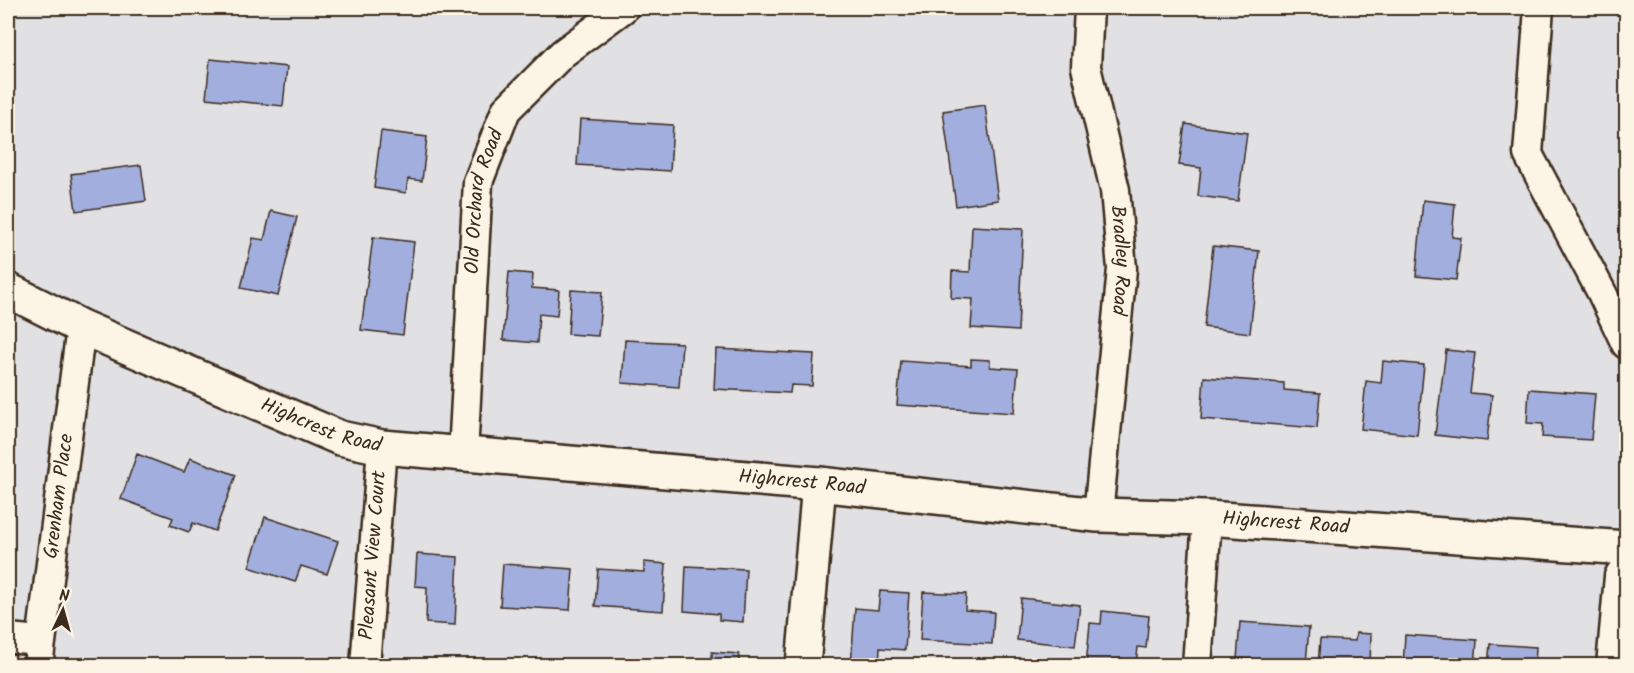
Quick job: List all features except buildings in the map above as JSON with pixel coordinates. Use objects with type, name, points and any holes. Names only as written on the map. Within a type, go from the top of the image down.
[{"type":"street","name":"Old Orchard Road","points":[[463,454],[478,182],[506,110],[563,52],[624,8]]},
{"type":"street","name":"Bradley Road","points":[[1089,8],[1086,67],[1115,190],[1122,269],[1098,515]]},
{"type":"street","points":[[1539,8],[1528,154],[1602,293],[1626,344]]},
{"type":"street","name":"Highcrest Road","points":[[8,290],[81,327],[340,438],[382,447],[819,484],[1098,515],[1208,518],[1626,548]]},
{"type":"street","name":"Grenham Place","points":[[39,653],[81,327]]},
{"type":"street","name":"Pleasant View Court","points":[[365,666],[382,447]]},
{"type":"street","points":[[803,666],[819,484]]},
{"type":"street","points":[[1197,666],[1208,518]]},
{"type":"street","points":[[1611,666],[1619,576],[1626,565]]},
{"type":"street","points":[[8,638],[39,653]]}]
